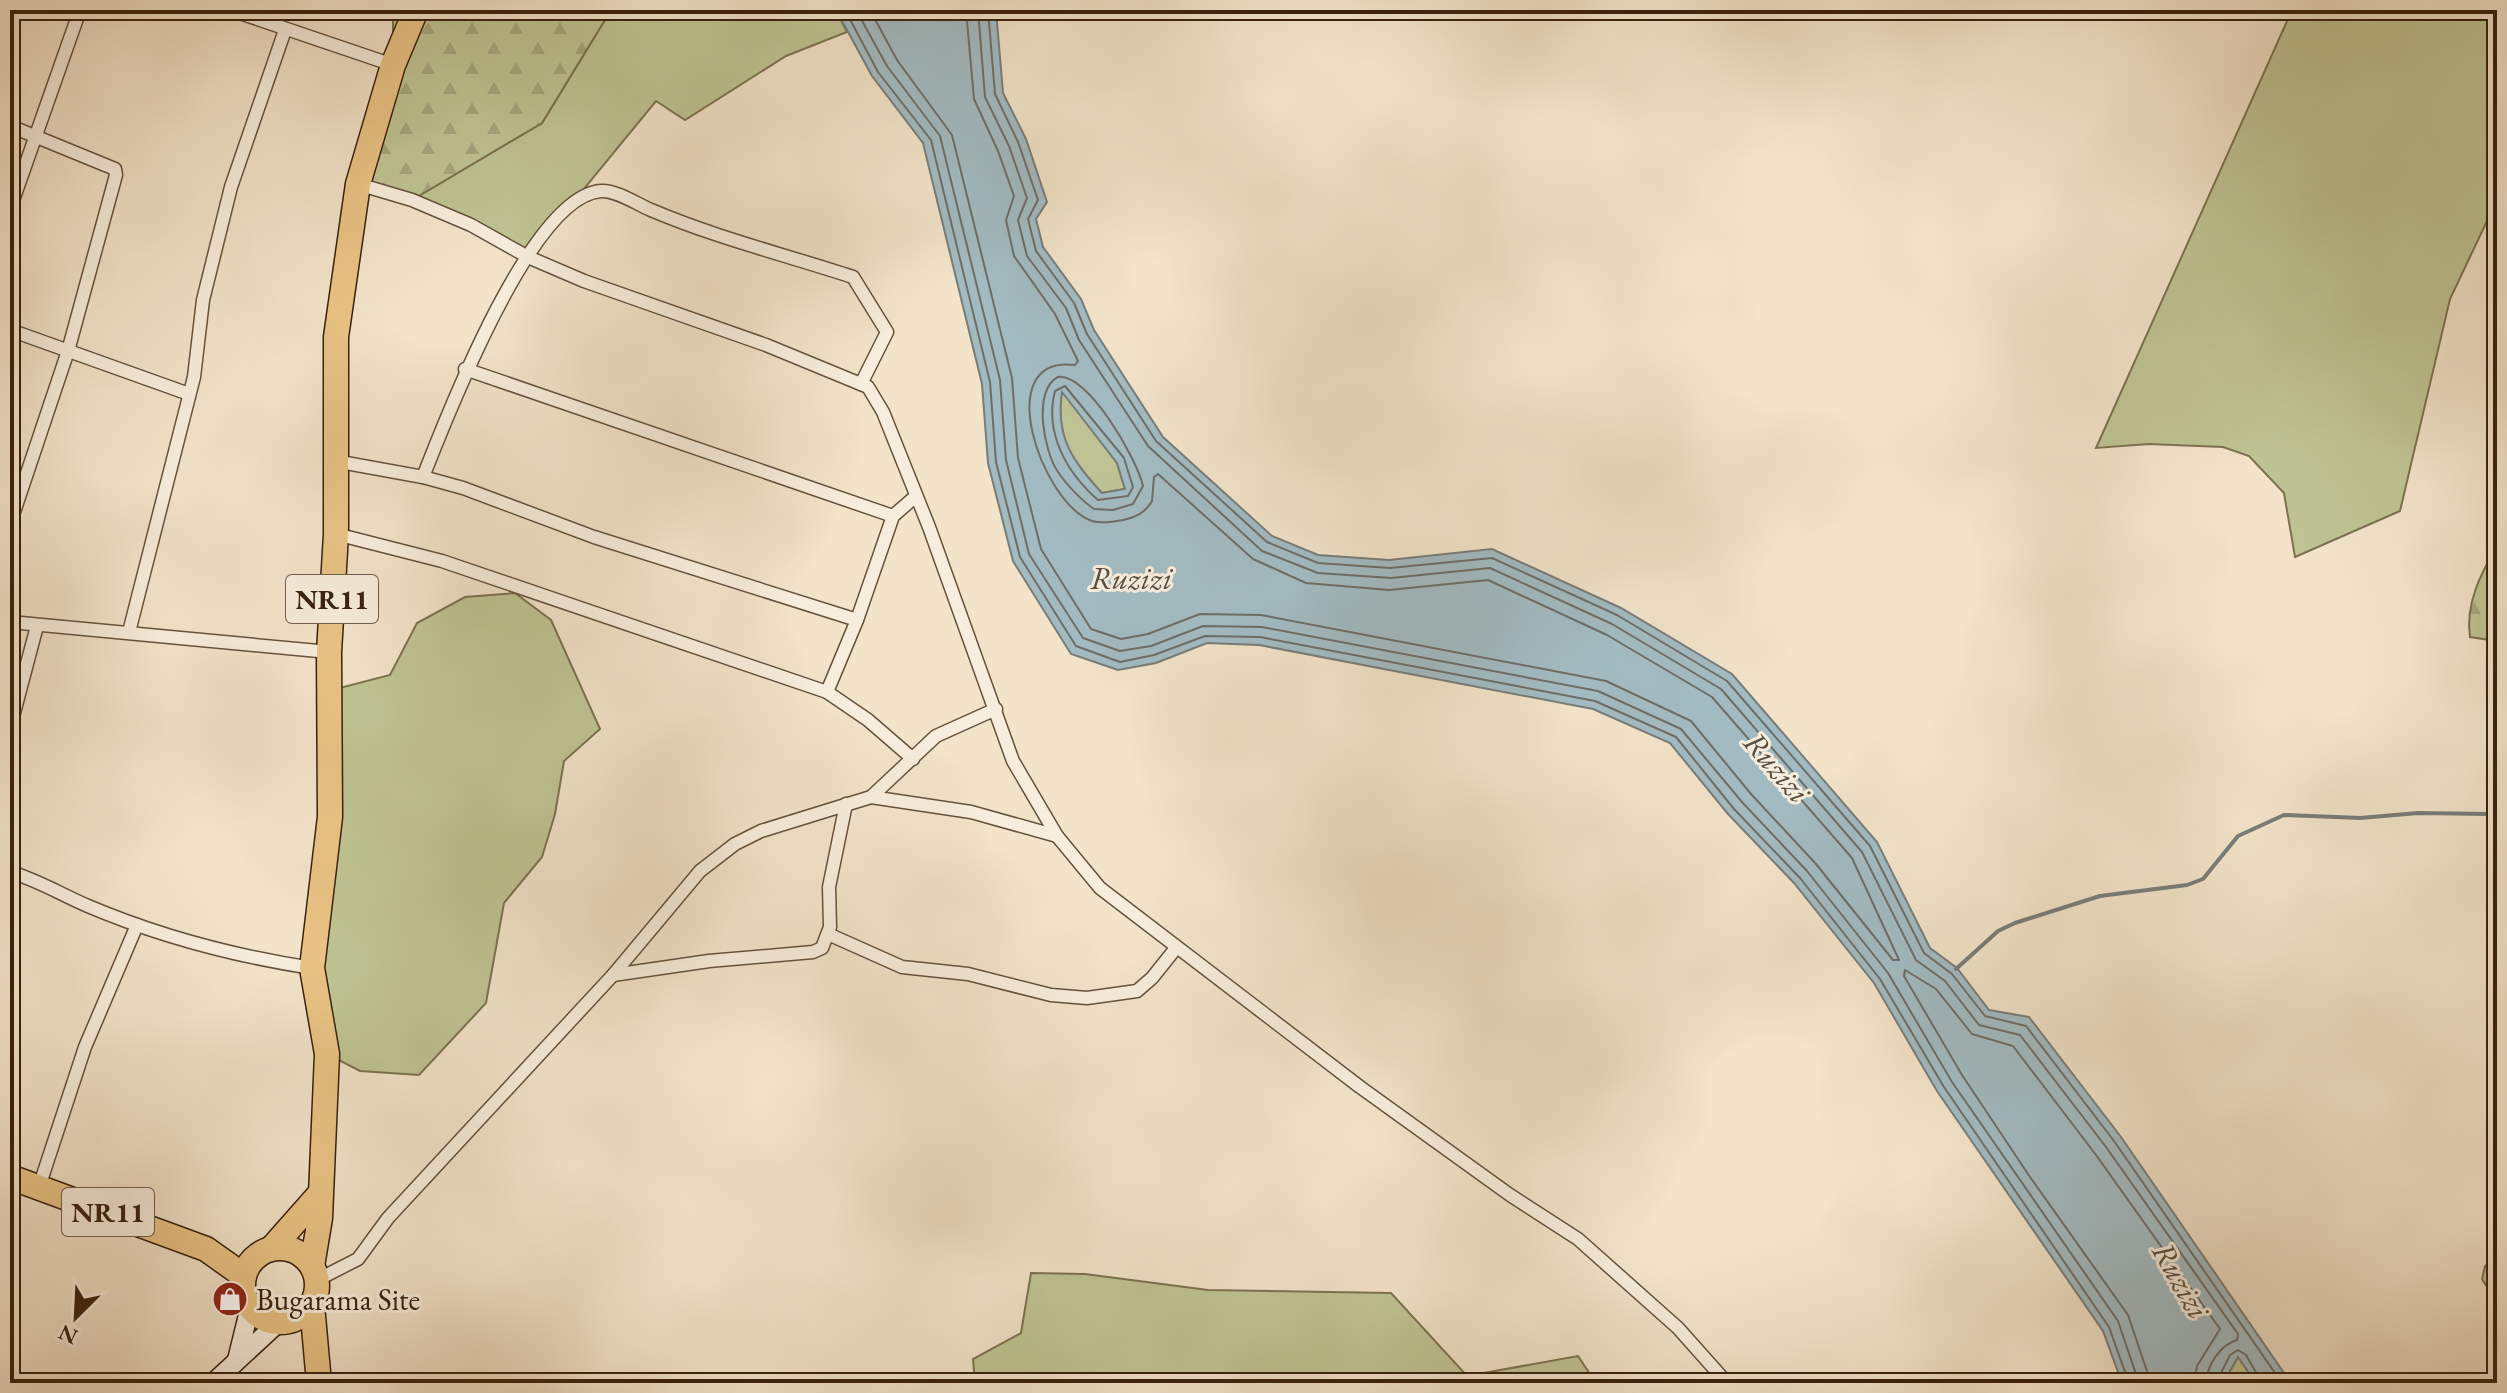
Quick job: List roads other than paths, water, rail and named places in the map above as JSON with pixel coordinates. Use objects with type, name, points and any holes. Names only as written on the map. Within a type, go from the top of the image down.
[{"type":"highway","name":"NR11","points":[[315,1273],[327,1054],[312,968],[330,817],[329,652],[336,534],[336,337],[358,184],[393,65],[416,10]]},
{"type":"highway","name":"NR11","points":[[10,1177],[206,1249],[244,1276]]},
{"type":"highway","points":[[312,1305],[301,1316],[279,1322],[263,1318],[250,1307],[244,1295],[244,1276],[250,1262],[267,1250],[318,1196]]},
{"type":"highway","name":"NR11","points":[[206,1249],[267,1250]]},
{"type":"highway","points":[[267,1250],[292,1249],[315,1273],[312,1305],[319,1383]]},
{"type":"main road","points":[[237,1360],[250,1307]]},
{"type":"main road","points":[[213,1383],[279,1322]]},
{"type":"street","points":[[10,209],[80,10]]},
{"type":"street","points":[[231,10],[393,65]]},
{"type":"street","points":[[129,632],[189,394],[203,300],[231,187],[285,30]]},
{"type":"street","points":[[10,126],[115,169],[68,351],[10,524]]},
{"type":"street","points":[[358,184],[412,200],[471,225],[528,257],[584,281],[766,345],[868,387],[883,412],[916,496],[1013,761],[1057,836],[1100,888],[1395,1112],[1510,1195],[1578,1239],[1678,1328],[1727,1383]]},
{"type":"street","points":[[423,477],[465,369],[548,226],[582,194],[605,190],[709,233],[853,277],[887,332],[861,384]]},
{"type":"street","points":[[10,330],[189,394]]},
{"type":"street","points":[[465,369],[893,516]]},
{"type":"street","points":[[335,461],[423,477],[729,581],[857,620]]},
{"type":"street","points":[[827,692],[857,620],[893,516],[916,496]]},
{"type":"street","points":[[336,534],[457,566],[827,692],[868,720],[913,759]]},
{"type":"street","points":[[10,622],[329,652]]},
{"type":"street","points":[[10,728],[37,626]]},
{"type":"street","points":[[871,797],[936,736],[996,709]]},
{"type":"street","points":[[315,1273],[358,1259],[388,1218],[613,975],[700,871],[735,844],[772,827],[871,797],[971,812],[1057,836]]},
{"type":"street","points":[[613,975],[709,961],[813,952],[822,948],[828,934],[829,887],[846,804]]},
{"type":"street","points":[[10,872],[137,925],[222,953],[312,968]]},
{"type":"street","points":[[39,1187],[85,1047],[137,925]]},
{"type":"street","points":[[828,934],[902,967],[968,974],[1051,995],[1087,998],[1137,991],[1176,948]]},
{"type":"water","name":"Ruzizi","points":[[836,10],[996,10],[1003,93],[1026,139],[1047,202],[1036,219],[1043,247],[1081,299],[1094,330],[1163,437],[1272,536],[1318,555],[1389,560],[1492,549],[1621,608],[1732,674],[1877,842],[1930,948],[1957,968],[1989,1010],[2029,1017],[2121,1137],[2291,1383],[2256,1383],[2238,1357],[2223,1383],[2122,1383],[2103,1331],[1937,1091],[1874,983],[1794,883],[1728,814],[1670,743],[1593,709],[1259,645],[1207,643],[1156,663],[1118,670],[1071,654],[1013,561],[988,463],[982,384],[923,143],[872,76]],"holes":[[[1062,392],[1117,463],[1125,489],[1102,493],[1068,448],[1061,422]]]},
{"type":"waterway","points":[[1956,969],[1998,931],[2015,923],[2100,896],[2187,885],[2203,879],[2238,836],[2284,815],[2360,818],[2418,813],[2489,814],[2497,817]]},
{"type":"place","name":"Bugarama Site","points":[[230,1299]]}]
